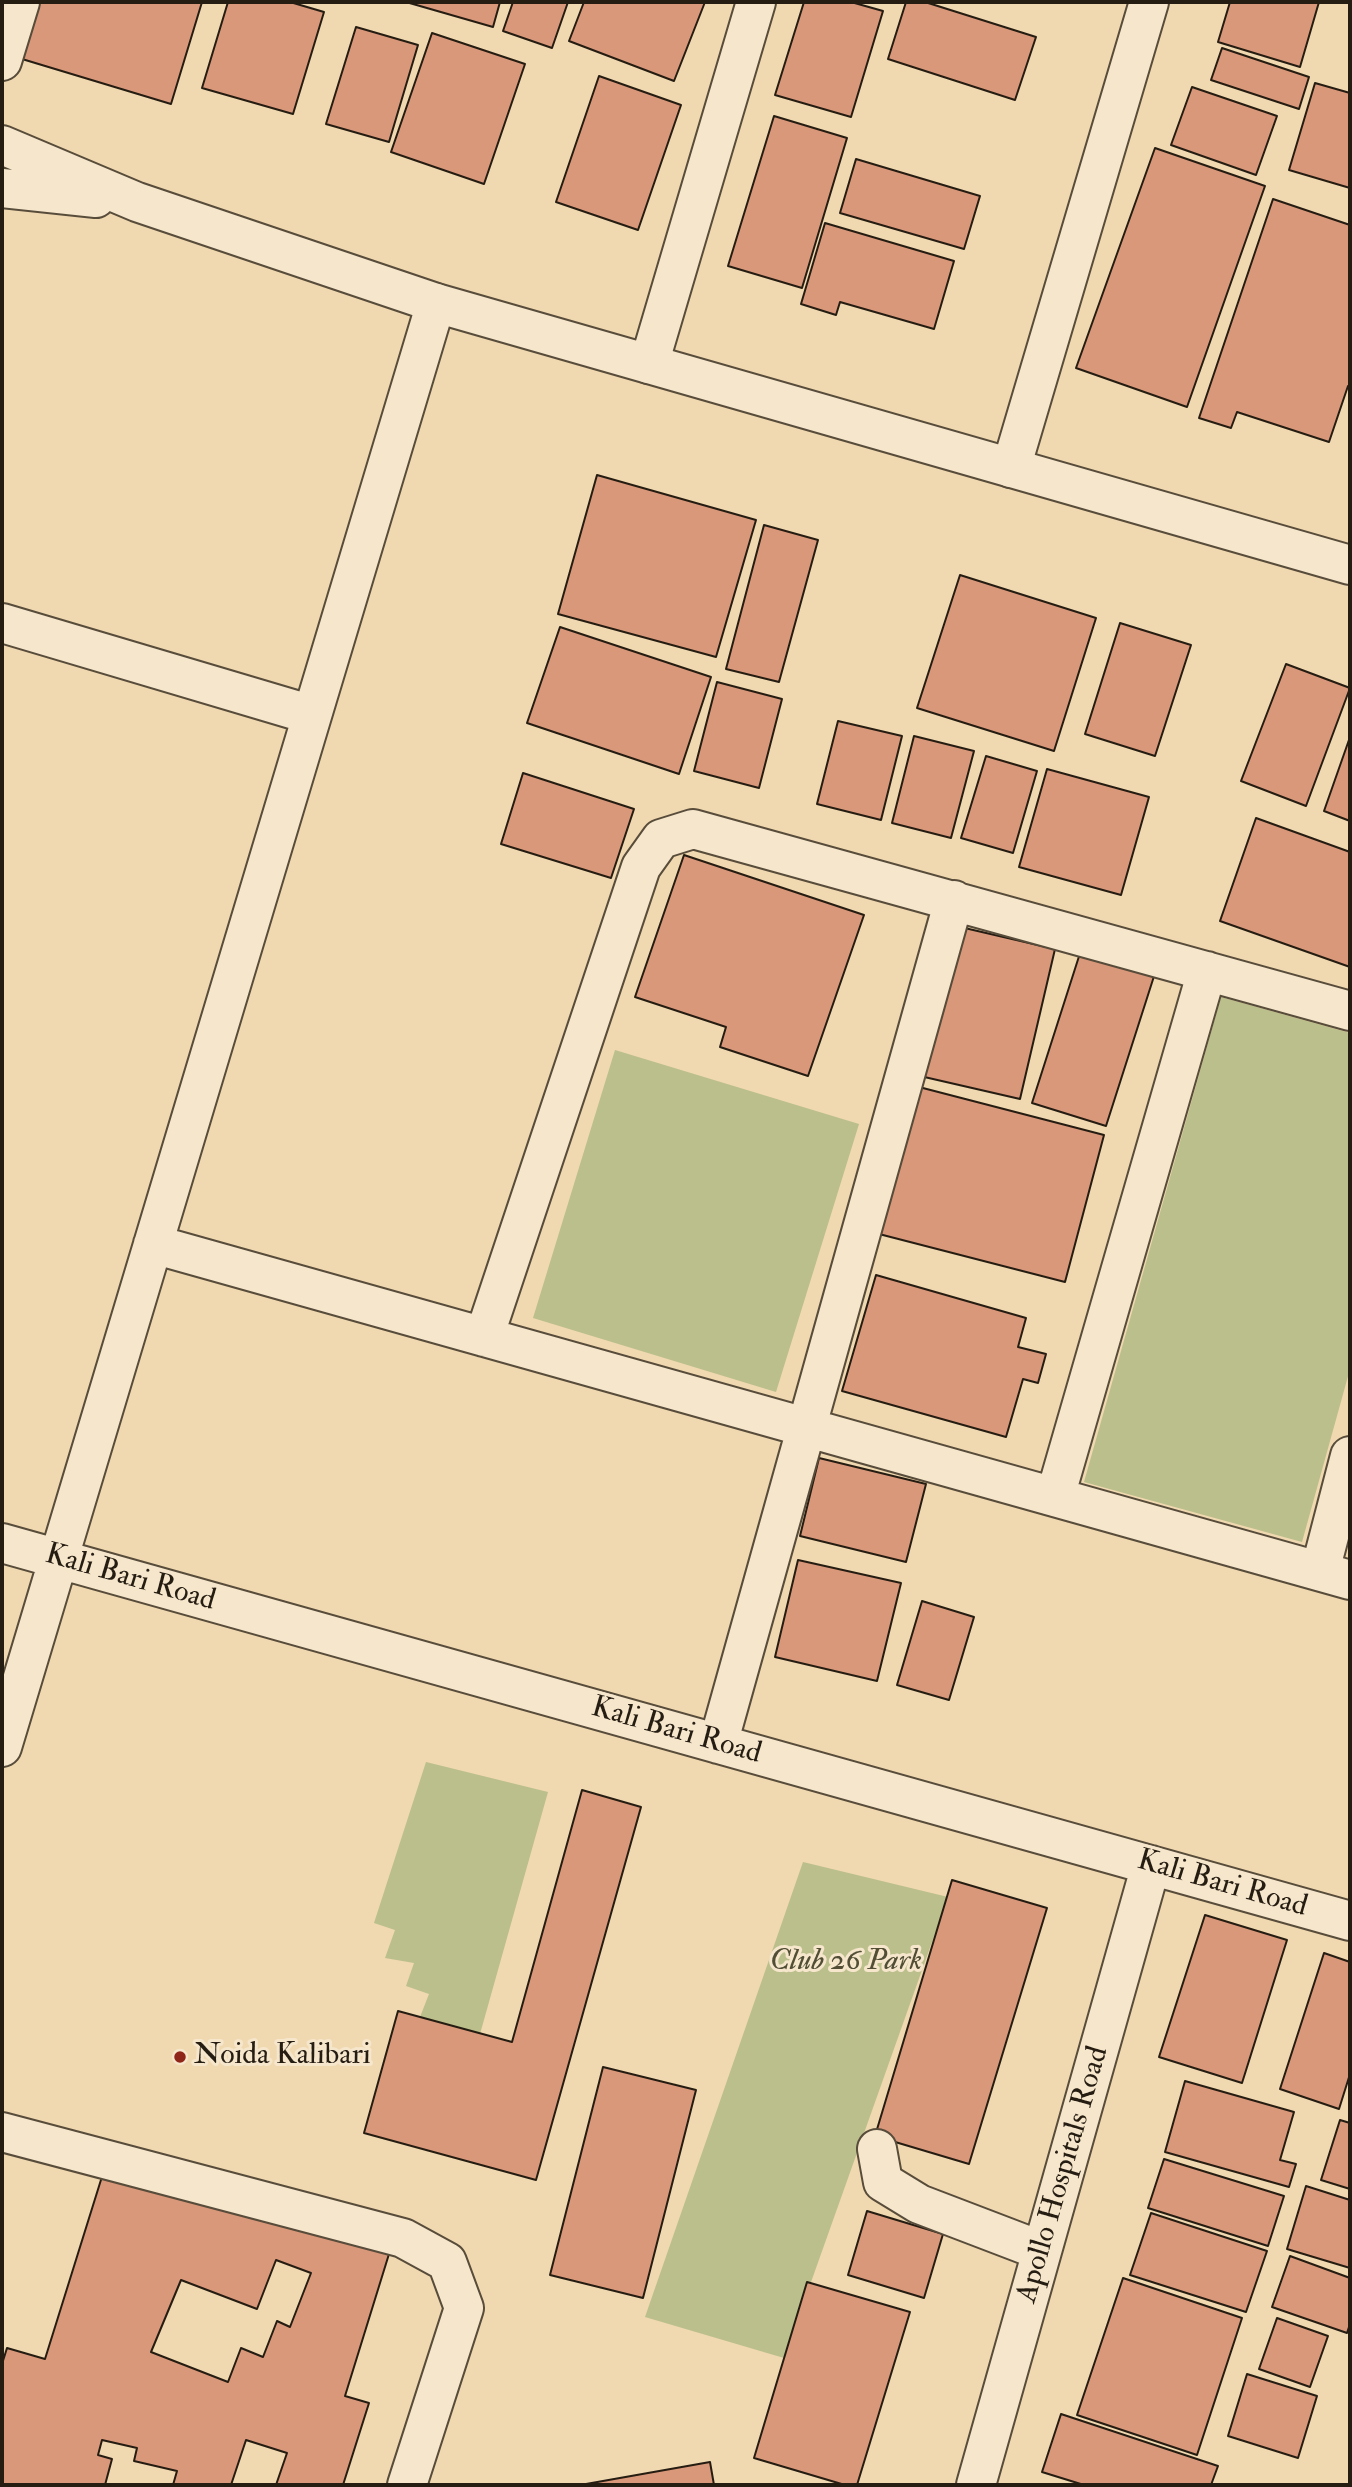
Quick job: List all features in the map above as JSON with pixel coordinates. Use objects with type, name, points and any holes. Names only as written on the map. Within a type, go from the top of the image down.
[{"type":"street","points":[[2,61],[20,2]]},
{"type":"street","points":[[649,364],[755,2]]},
{"type":"street","points":[[1011,468],[1149,2]]},
{"type":"street","points":[[2,145],[136,202],[436,303],[1350,565]]},
{"type":"street","points":[[2,188],[136,202]]},
{"type":"street","points":[[2,1747],[436,303]]},
{"type":"street","points":[[2,623],[312,715]]},
{"type":"street","points":[[484,1337],[641,867],[661,839],[693,828],[1350,1012]]},
{"type":"street","points":[[718,1744],[954,900]]},
{"type":"street","points":[[1055,1497],[1207,971]]},
{"type":"street","points":[[153,1244],[1335,1575],[1350,1456]]},
{"type":"street","name":"Kali Bari Road","points":[[2,1543],[1350,1921]]},
{"type":"street","name":"Apollo Hospitals Road","points":[[976,2485],[1151,1865]]},
{"type":"street","points":[[2,2132],[403,2238],[447,2262],[464,2308],[408,2485]]},
{"type":"street","points":[[877,2149],[883,2182],[919,2204],[1042,2251]]},
{"type":"green space","points":[[1221,997],[1350,1033],[1350,1369],[1302,1542],[1084,1482]]},
{"type":"green space","points":[[615,1050],[859,1124],[776,1392],[533,1318]]},
{"type":"green space","points":[[426,1762],[548,1792],[480,2034],[420,2017],[429,1994],[406,1986],[414,1963],[385,1958],[395,1930],[374,1923]]},
{"type":"green space","name":"Club 26 Park","points":[[803,1862],[948,1897],[784,2358],[645,2317]]},
{"type":"building","points":[[39,2],[202,2],[171,104],[22,59]]},
{"type":"building","points":[[228,2],[290,2],[324,12],[293,114],[202,88]]},
{"type":"building","points":[[406,2],[500,2],[493,27]]},
{"type":"building","points":[[513,2],[568,2],[552,48],[503,31]]},
{"type":"building","points":[[584,2],[705,2],[674,81],[569,41]]},
{"type":"building","points":[[804,2],[851,2],[883,11],[851,117],[775,95]]},
{"type":"building","points":[[906,2],[925,2],[1036,37],[1015,100],[888,59]]},
{"type":"building","points":[[1230,2],[1319,2],[1300,67],[1218,42]]},
{"type":"building","points":[[356,27],[418,45],[389,142],[326,124]]},
{"type":"building","points":[[432,33],[525,64],[484,184],[391,152]]},
{"type":"building","points":[[1222,48],[1309,77],[1299,109],[1211,80]]},
{"type":"building","points":[[599,76],[681,105],[638,230],[556,202]]},
{"type":"building","points":[[1315,83],[1350,93],[1350,188],[1289,170]]},
{"type":"building","points":[[1192,87],[1277,116],[1256,175],[1171,145]]},
{"type":"building","points":[[774,116],[847,138],[802,288],[728,266]]},
{"type":"building","points":[[1155,148],[1265,186],[1187,407],[1076,368]]},
{"type":"building","points":[[856,159],[980,196],[964,249],[840,213]]},
{"type":"building","points":[[1273,199],[1350,225],[1350,387],[1348,386],[1329,442],[1237,412],[1231,428],[1199,418]]},
{"type":"building","points":[[825,223],[954,261],[934,329],[840,302],[836,315],[801,304]]},
{"type":"building","points":[[597,475],[756,520],[716,657],[558,614]]},
{"type":"building","points":[[764,525],[818,540],[779,682],[726,669]]},
{"type":"building","points":[[960,575],[1096,618],[1054,751],[917,708]]},
{"type":"building","points":[[1120,623],[1191,645],[1155,756],[1085,734]]},
{"type":"building","points":[[560,627],[711,677],[679,774],[527,723]]},
{"type":"building","points":[[1286,664],[1350,688],[1306,806],[1241,781]]},
{"type":"building","points":[[717,682],[782,699],[759,788],[694,771]]},
{"type":"building","points":[[838,721],[902,736],[881,820],[817,804]]},
{"type":"building","points":[[914,736],[974,751],[951,838],[892,823]]},
{"type":"building","points":[[1350,737],[1350,821],[1324,811]]},
{"type":"building","points":[[986,756],[1037,771],[1013,853],[961,838]]},
{"type":"building","points":[[1047,769],[1149,797],[1121,895],[1019,867]]},
{"type":"building","points":[[523,773],[634,809],[611,878],[501,844]]},
{"type":"building","points":[[1256,818],[1350,852],[1350,967],[1220,921]]},
{"type":"building","points":[[684,855],[864,915],[808,1076],[720,1047],[726,1027],[635,997]]},
{"type":"building","points":[[956,926],[1055,949],[1020,1099],[920,1076]]},
{"type":"building","points":[[1082,947],[1156,970],[1106,1126],[1032,1103]]},
{"type":"building","points":[[919,1087],[1104,1135],[1065,1282],[879,1234]]},
{"type":"building","points":[[876,1275],[1026,1318],[1018,1347],[1046,1354],[1038,1383],[1023,1379],[1006,1437],[842,1391]]},
{"type":"building","points":[[819,1458],[926,1484],[906,1562],[800,1536]]},
{"type":"building","points":[[798,1560],[901,1583],[877,1681],[775,1657]]},
{"type":"building","points":[[922,1601],[974,1617],[949,1700],[897,1685]]},
{"type":"building","points":[[582,1790],[641,1807],[536,2180],[364,2133],[398,2011],[512,2042]]},
{"type":"building","points":[[952,1880],[1047,1908],[969,2164],[875,2136]]},
{"type":"building","points":[[1205,1915],[1287,1940],[1242,2083],[1159,2057]]},
{"type":"building","points":[[1324,1953],[1350,1962],[1350,2074],[1339,2109],[1280,2089]]},
{"type":"building","points":[[603,2067],[696,2090],[643,2298],[550,2275]]},
{"type":"building","points":[[1185,2081],[1294,2112],[1280,2160],[1296,2164],[1289,2187],[1165,2152]]},
{"type":"building","points":[[1340,2120],[1350,2123],[1350,2189],[1321,2180]]},
{"type":"building","points":[[1164,2159],[1284,2196],[1268,2246],[1148,2208]]},
{"type":"building","points":[[105,2167],[389,2254],[345,2396],[369,2403],[343,2485],[276,2485],[287,2453],[246,2440],[231,2485],[173,2485],[177,2471],[134,2461],[137,2448],[102,2440],[98,2455],[112,2459],[105,2485],[2,2485],[2,2364],[7,2348],[45,2359]],"holes":[[[276,2260],[311,2273],[290,2327],[277,2321],[263,2357],[241,2348],[228,2382],[151,2352],[181,2280],[257,2309]]]},
{"type":"building","points":[[1306,2186],[1350,2200],[1350,2268],[1287,2249]]},
{"type":"building","points":[[867,2211],[943,2234],[924,2298],[848,2275]]},
{"type":"building","points":[[1151,2213],[1267,2251],[1246,2312],[1130,2275]]},
{"type":"building","points":[[1290,2256],[1350,2278],[1350,2324],[1347,2333],[1272,2307]]},
{"type":"building","points":[[1123,2278],[1242,2318],[1197,2455],[1077,2415]]},
{"type":"building","points":[[807,2282],[910,2312],[857,2485],[845,2485],[754,2458]]},
{"type":"building","points":[[1277,2318],[1328,2336],[1310,2387],[1259,2369]]},
{"type":"building","points":[[1247,2374],[1317,2396],[1298,2458],[1228,2436]]},
{"type":"building","points":[[1061,2414],[1218,2466],[1211,2485],[1084,2485],[1042,2472]]},
{"type":"building","points":[[710,2462],[714,2485],[579,2485],[586,2484]]},
{"type":"place","name":"Noida Kalibari","points":[[180,2057]]}]
